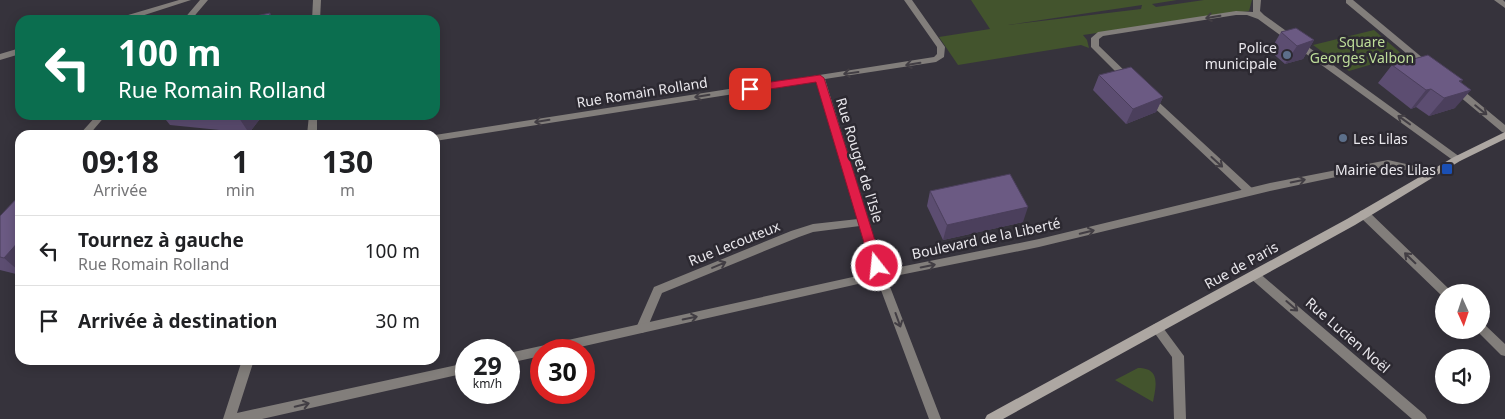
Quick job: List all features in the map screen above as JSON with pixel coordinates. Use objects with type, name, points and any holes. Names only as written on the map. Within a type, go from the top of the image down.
[{"type":"main road","name":"Rue de Paris","points":[[991,419],[1364,214],[1457,159],[1505,135]]},
{"type":"street","points":[[138,15],[187,0]]},
{"type":"street","points":[[191,15],[204,0]]},
{"type":"street","points":[[316,15],[317,0]]},
{"type":"street","name":"Rue Romain Rolland","points":[[440,137],[929,61],[941,55],[941,47],[908,0]]},
{"type":"street","points":[[1257,0],[1259,14]]},
{"type":"street","points":[[1363,0],[1349,1],[1432,70]]},
{"type":"street","points":[[1498,0],[1505,6]]},
{"type":"street","points":[[1250,192],[1095,47],[1095,38],[1101,34],[1236,13],[1259,14],[1457,159]]},
{"type":"street","points":[[0,57],[15,52]]},
{"type":"street","name":"Rue Rouget de l'Isle","points":[[820,78],[880,275],[934,419]]},
{"type":"street","points":[[1448,83],[1505,130]]},
{"type":"street","points":[[88,130],[98,120]]},
{"type":"street","name":"Boulevard de la Liberté","points":[[594,339],[880,275],[1039,243],[1250,192],[1388,163],[1433,173]]},
{"type":"street","points":[[1364,214],[1437,284]]},
{"type":"street","name":"Rue Lecouteux","points":[[642,328],[658,290],[813,228],[864,222]]},
{"type":"street","name":"Rue Lucien Noël","points":[[1254,275],[1421,419]]},
{"type":"street","points":[[1157,328],[1178,356],[1180,419]]},
{"type":"street","points":[[1490,337],[1505,351]]},
{"type":"street","points":[[229,419],[246,365]]},
{"type":"street","points":[[237,419],[455,370]]},
{"type":"green space","points":[[971,0],[1177,0],[1152,4],[1156,7],[1204,0],[1252,0],[1249,11],[1083,35],[1087,40],[1089,48],[1081,45],[958,65],[939,37],[990,29]],"holes":[[[1142,5],[1141,9],[1008,25]]]},
{"type":"green space","name":"Square Georges Valbon","points":[[1374,30],[1403,55],[1349,71],[1313,45]]},
{"type":"green space","points":[[1138,368],[1150,371],[1154,375],[1156,384],[1153,402],[1115,380]]},
{"type":"building","points":[[1296,28],[1314,40],[1297,46],[1281,32]]},
{"type":"building","points":[[1428,55],[1463,80],[1459,81],[1471,90],[1444,98],[1431,89],[1426,90],[1392,65]]},
{"type":"building","points":[[1131,67],[1163,97],[1133,109],[1099,75]]},
{"type":"building","points":[[1010,174],[1028,207],[947,225],[930,191]]},
{"type":"building","points":[[15,200],[15,246],[4,258],[0,257],[0,216]]},
{"type":"place","name":"Police municipale","points":[[1287,55]]},
{"type":"place","name":"Les Lilas","points":[[1343,138]]},
{"type":"place","name":"Mairie des Lilas","points":[[1447,169]]},
{"type":"route","points":[[750,89],[820,78],[877,266]]}]
